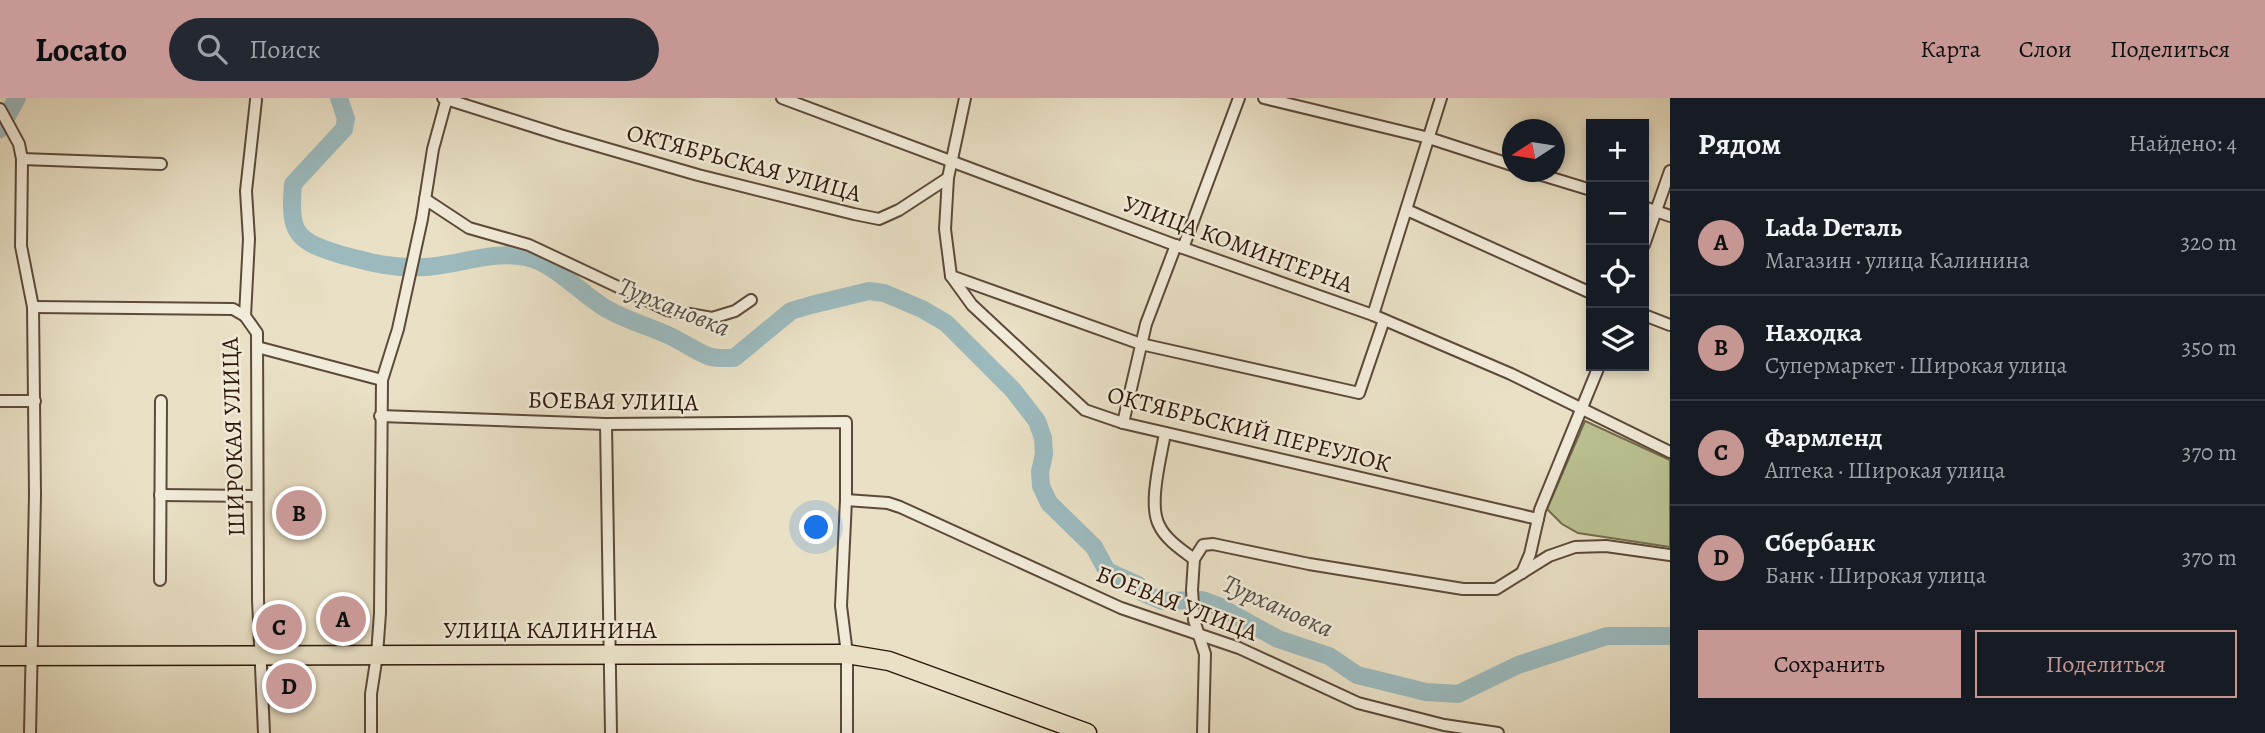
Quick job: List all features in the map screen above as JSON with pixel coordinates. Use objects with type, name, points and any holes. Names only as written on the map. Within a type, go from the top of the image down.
[{"type":"main road","name":"УЛИЦА КАЛИНИНА","points":[[0,656],[847,654],[889,661],[1087,733]]},
{"type":"street","points":[[371,733],[371,694],[377,655],[382,380],[398,329],[445,98]]},
{"type":"street","name":"ОКТЯБРЬСКАЯ УЛИЦА","points":[[445,98],[698,175],[879,219],[899,210],[948,178]]},
{"type":"street","name":"УЛИЦА КОМИНТЕРНА","points":[[782,98],[1179,247],[1379,318],[1583,408],[1670,452]]},
{"type":"street","name":"ОКТЯБРЬСКИЙ ПЕРЕУЛОК","points":[[965,98],[948,178],[945,229],[951,276],[972,304],[1085,410],[1164,433],[1538,520]]},
{"type":"street","points":[[1123,423],[1146,324],[1239,98]]},
{"type":"street","points":[[1264,98],[1429,138],[1502,161]]},
{"type":"street","points":[[951,276],[1142,344],[1359,393],[1406,210],[1441,98]]},
{"type":"street","name":"ШИРОКАЯ УЛИЦА","points":[[256,100],[246,191],[249,239],[244,316],[257,332],[259,654],[264,733]]},
{"type":"street","points":[[0,109],[19,144],[22,159],[21,246],[33,307],[35,401],[30,733]]},
{"type":"street","points":[[22,159],[161,164]]},
{"type":"street","points":[[1649,231],[1670,171]]},
{"type":"street","points":[[1565,182],[1586,188]]},
{"type":"street","points":[[425,199],[469,228],[529,245],[667,310],[712,318],[735,311],[751,300]]},
{"type":"street","points":[[1649,209],[1670,216]]},
{"type":"street","points":[[1406,210],[1586,291]]},
{"type":"street","points":[[33,307],[233,309],[244,316]]},
{"type":"street","points":[[1649,317],[1670,325]]},
{"type":"street","points":[[257,347],[382,380]]},
{"type":"street","points":[[1522,573],[1530,554],[1538,520],[1597,371]]},
{"type":"street","points":[[0,401],[35,401]]},
{"type":"street","points":[[160,580],[161,401]]},
{"type":"street","name":"БОЕВАЯ УЛИЦА","points":[[380,416],[606,424],[846,422],[846,500],[888,503],[900,507],[1121,608],[1239,648],[1358,703],[1444,725],[1497,733]]},
{"type":"street","points":[[606,424],[611,733]]},
{"type":"street","points":[[1164,433],[1156,489],[1155,510],[1158,524],[1169,538],[1194,559]]},
{"type":"street","points":[[160,495],[257,496]]},
{"type":"street","points":[[846,500],[842,606],[847,654],[847,733]]},
{"type":"street","points":[[1203,733],[1205,654],[1194,620],[1192,590],[1194,559],[1203,545],[1213,544],[1309,564],[1463,589],[1496,589],[1549,556],[1575,547],[1605,546],[1670,555]]},
{"type":"green space","points":[[1585,421],[1670,460],[1670,547],[1578,533],[1562,524],[1547,509]]},
{"type":"waterway","name":"Турхановка","points":[[0,129],[17,98]]},
{"type":"waterway","name":"Турхановка","points":[[339,98],[346,119],[344,129],[293,184],[294,224],[298,233],[314,245],[374,263],[404,267],[438,266],[501,255],[537,260],[610,311],[717,358],[734,358],[791,311],[869,291],[884,293],[922,309],[946,323],[1013,390],[1037,421],[1043,438],[1041,486],[1049,503],[1094,547],[1107,571],[1138,585],[1143,593],[1162,601],[1202,600],[1278,639],[1329,656],[1357,675],[1426,692],[1458,694],[1518,665],[1607,636],[1670,636]]},
{"type":"place","name":"Находка","points":[[299,513]]},
{"type":"place","name":"Lada Dеталь","points":[[343,619]]},
{"type":"place","name":"Фармленд","points":[[279,627]]},
{"type":"place","name":"Сбербанк","points":[[289,686]]}]
